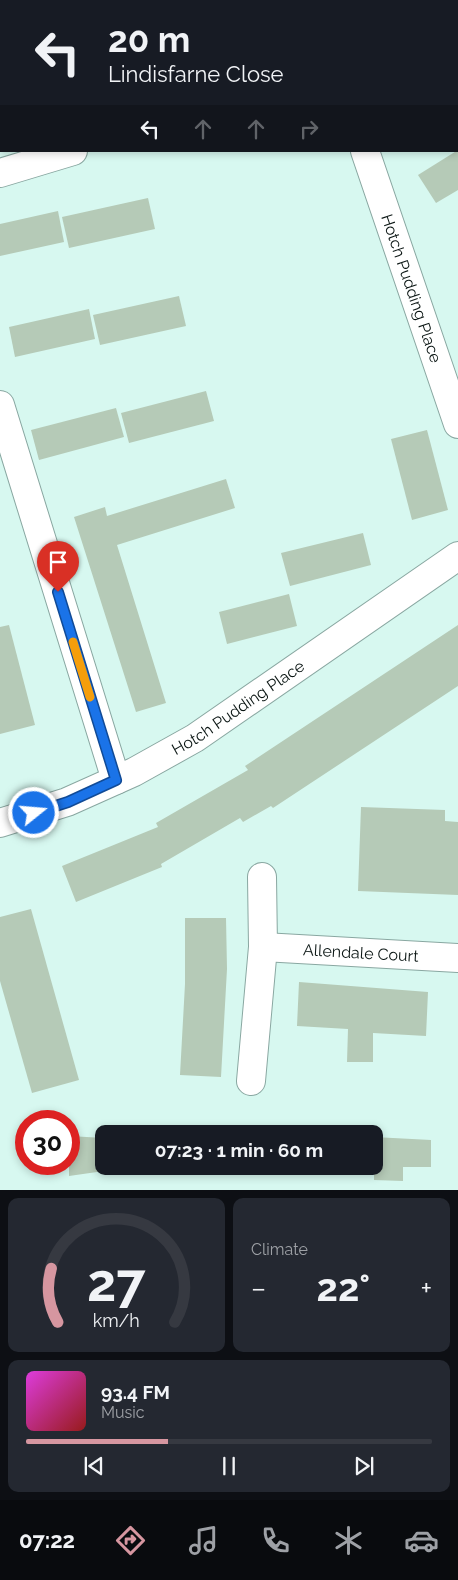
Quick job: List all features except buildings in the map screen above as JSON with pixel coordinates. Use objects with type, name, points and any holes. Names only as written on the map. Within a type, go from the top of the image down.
[{"type":"street","points":[[0,173],[69,152]]},
{"type":"street","name":"Hotch Pudding Place","points":[[364,152],[458,424]]},
{"type":"street","points":[[0,405],[116,780]]},
{"type":"street","name":"Hotch Pudding Place","points":[[0,823],[68,802],[116,780],[209,729],[458,556]]},
{"type":"street","points":[[251,1081],[263,947],[262,877]]},
{"type":"street","name":"Allendale Court","points":[[263,947],[458,958]]},
{"type":"slow traffic","points":[[73,642],[90,697]]},
{"type":"route","points":[[34,813],[68,802],[116,780],[58,592]]}]
